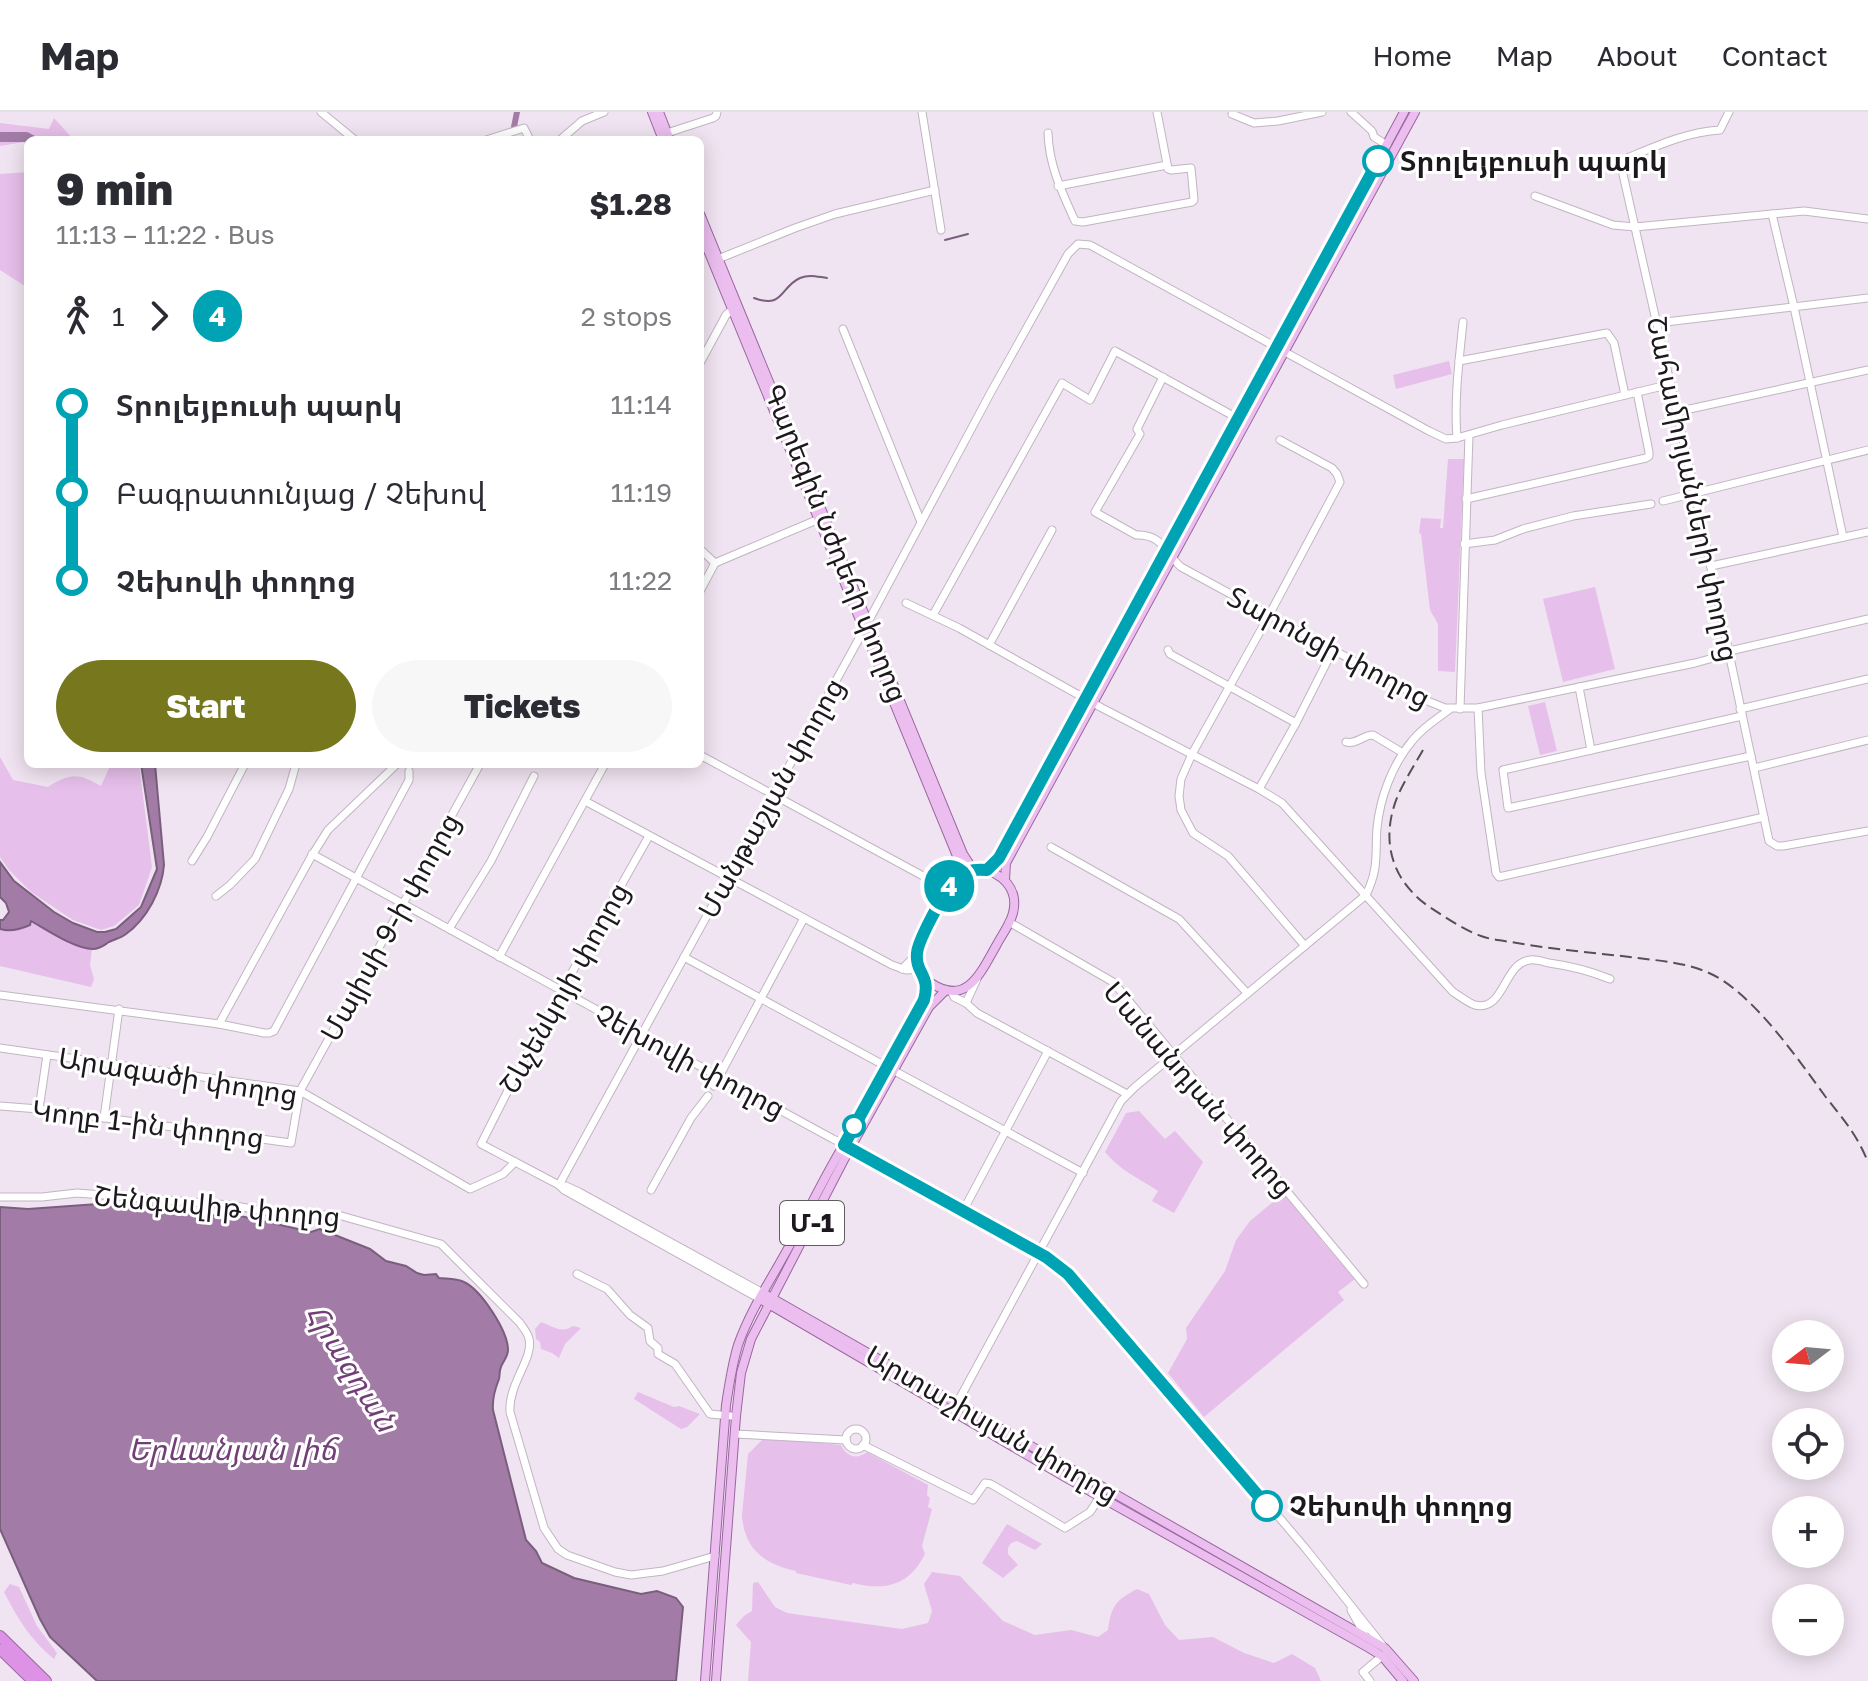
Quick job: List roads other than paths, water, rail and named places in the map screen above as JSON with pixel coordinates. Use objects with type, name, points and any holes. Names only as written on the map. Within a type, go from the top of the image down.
[{"type":"highway","points":[[0,1636],[46,1681]]},
{"type":"highway","points":[[0,1649],[33,1681]]},
{"type":"main road","points":[[652,112],[666,136]]},
{"type":"main road","points":[[659,112],[666,136]]},
{"type":"main road","points":[[1170,554],[1239,419],[1282,350],[1404,112]]},
{"type":"main road","points":[[987,870],[999,858],[1089,701],[1415,112]]},
{"type":"main road","name":"Գարեգին Նժդեհի փողոց","points":[[704,224],[819,519],[866,625],[957,856],[958,876]]},
{"type":"main road","name":"Գարեգին Նժդեհի փողոց","points":[[704,239],[736,307],[963,854],[976,870]]},
{"type":"main road","points":[[1005,880],[987,870],[976,870],[958,876],[947,889],[919,944],[920,969],[926,979],[949,990],[966,987],[977,979],[1009,922],[1014,904],[1005,880],[1006,863],[1089,701]]},
{"type":"main road","name":"Մ-1","points":[[705,1681],[726,1416],[735,1357],[742,1335],[851,1148],[891,1069],[924,1000],[926,979]]},
{"type":"main road","name":"Մ-1","points":[[891,1069],[929,1007],[949,990]]},
{"type":"main road","name":"Մ-1","points":[[716,1681],[736,1416],[745,1354],[766,1298]]},
{"type":"main road","name":"Արտաշիսյան փողոց","points":[[766,1298],[1369,1648],[1384,1652],[1403,1681]]},
{"type":"main road","name":"Արտաշիսյան փողոց","points":[[1103,1493],[1366,1637],[1414,1681]]},
{"type":"main road","points":[[713,1584],[723,1585]]},
{"type":"street","points":[[321,112],[350,136]]},
{"type":"street","points":[[565,136],[582,121],[604,112]]},
{"type":"street","points":[[672,136],[713,118],[717,112]]},
{"type":"street","points":[[922,112],[941,230]]},
{"type":"street","points":[[1048,133],[1050,161],[1075,221],[1192,202],[1191,168],[1168,169],[1157,112]]},
{"type":"street","points":[[1232,114],[1254,123],[1322,112]]},
{"type":"street","points":[[1351,112],[1372,131],[1374,137],[1387,145]]},
{"type":"street","name":"Շահամիրյանների փողոց","points":[[1729,112],[1720,130],[1678,137],[1620,161],[1764,817]]},
{"type":"street","points":[[499,136],[524,128],[528,136]]},
{"type":"street","points":[[1058,186],[1167,165]]},
{"type":"street","points":[[718,259],[835,214],[935,190]]},
{"type":"street","points":[[1535,196],[1613,225],[1635,227],[1812,211],[1868,219]]},
{"type":"street","points":[[1772,214],[1843,537]]},
{"type":"street","name":"Մանթաշյան փողոց","points":[[559,1185],[1068,254],[1078,244],[1090,245],[1282,350]]},
{"type":"street","points":[[1657,323],[1868,298]]},
{"type":"street","points":[[704,356],[726,315],[736,307]]},
{"type":"street","points":[[1457,438],[1463,322]]},
{"type":"street","points":[[843,329],[921,522]]},
{"type":"street","points":[[1459,361],[1607,333],[1614,343],[1625,395]]},
{"type":"street","points":[[1282,350],[1446,439],[1671,384]]},
{"type":"street","points":[[933,615],[1062,383],[1090,400],[1115,351],[1239,419]]},
{"type":"street","points":[[1676,412],[1868,370]]},
{"type":"street","name":"Տարոնցի փողոց","points":[[1163,377],[1137,429],[1140,434],[1095,512],[1136,535],[1161,543],[1181,567],[1425,700],[1450,709],[1478,708],[1695,663],[1728,652],[1868,619]]},
{"type":"street","points":[[1466,499],[1646,458],[1649,452],[1637,392]]},
{"type":"street","points":[[1460,709],[1469,435]]},
{"type":"street","points":[[1280,440],[1332,468],[1340,482],[1192,754],[1181,779],[1181,810],[1193,833],[1228,856],[1305,946]]},
{"type":"street","points":[[1663,501],[1868,450]]},
{"type":"street","points":[[1464,544],[1495,540],[1573,516],[1651,504]]},
{"type":"street","points":[[704,584],[715,563],[819,519]]},
{"type":"street","points":[[989,645],[1052,530]]},
{"type":"street","points":[[1711,566],[1868,532]]},
{"type":"street","points":[[704,553],[715,563]]},
{"type":"street","points":[[906,603],[1282,803],[1453,992],[1476,1005],[1496,1000],[1513,970],[1531,960],[1578,967],[1610,979]]},
{"type":"street","points":[[1168,650],[1170,654],[1296,723]]},
{"type":"street","points":[[1259,789],[1333,650]]},
{"type":"street","points":[[1751,756],[1508,808],[1503,770],[1868,679]]},
{"type":"street","points":[[1579,687],[1591,750]]},
{"type":"street","points":[[1478,708],[1481,773],[1499,877],[1764,817],[1769,841],[1777,846],[1868,831]]},
{"type":"street","points":[[955,1407],[1127,1094],[1366,895],[1376,868],[1381,802],[1403,753],[1413,739],[1450,709]]},
{"type":"street","points":[[1346,742],[1353,743],[1373,735],[1403,753]]},
{"type":"street","points":[[1754,768],[1868,740]]},
{"type":"street","points":[[704,757],[947,889]]},
{"type":"street","points":[[192,861],[245,768]]},
{"type":"street","points":[[216,896],[255,859],[289,789],[295,768]]},
{"type":"street","points":[[219,1024],[312,854],[333,823],[393,768]]},
{"type":"street","name":"Մայիսի 9-ի փողոց","points":[[300,1091],[478,768]]},
{"type":"street","points":[[499,957],[603,768]]},
{"type":"street","points":[[0,995],[119,1009],[264,1033],[274,1031],[409,780],[409,771]]},
{"type":"street","points":[[449,929],[491,861],[534,776]]},
{"type":"street","points":[[585,801],[882,960],[902,969],[920,969]]},
{"type":"street","name":"Շևչենկոյի փողոց","points":[[480,1142],[560,991],[649,836]]},
{"type":"street","points":[[1051,847],[1179,919],[1247,993]]},
{"type":"street","name":"Չեխովի փողոց","points":[[312,854],[851,1148],[1070,1272],[1297,1538],[1384,1652]]},
{"type":"street","points":[[714,1086],[804,918]]},
{"type":"street","name":"Մանանդյան փողոց","points":[[1009,922],[1113,982],[1364,1284]]},
{"type":"street","points":[[902,969],[917,954]]},
{"type":"street","points":[[684,957],[1083,1173]]},
{"type":"street","points":[[966,1003],[977,979]]},
{"type":"street","points":[[949,990],[977,1013],[1127,1094]]},
{"type":"street","points":[[104,1118],[119,1009]]},
{"type":"street","name":"Արագածի փողոց","points":[[0,1048],[300,1091],[470,1189],[503,1174],[515,1162]]},
{"type":"street","points":[[963,1210],[1048,1051]]},
{"type":"street","points":[[39,1109],[47,1055]]},
{"type":"street","name":"Կողբ 1-ին փողոց","points":[[0,1106],[291,1143],[300,1091]]},
{"type":"street","points":[[651,1190],[691,1118],[708,1096]]},
{"type":"street","name":"Արտաշիսյան փողոց","points":[[480,1142],[766,1298]]},
{"type":"street","name":"Շենգավիթ փողոց","points":[[0,1197],[77,1193],[230,1205],[287,1215],[338,1215],[441,1244],[514,1317],[529,1338],[530,1349],[510,1397],[510,1412],[544,1528],[558,1549],[567,1555],[631,1575],[663,1571],[715,1556]]},
{"type":"street","name":"Չեխովի փողոց","points":[[1039,1252],[1068,1274],[1316,1564],[1349,1607],[1369,1648]]},
{"type":"street","points":[[577,1274],[607,1289],[630,1315],[648,1328],[650,1341],[658,1348],[658,1354],[675,1364],[710,1414],[736,1416]]},
{"type":"street","points":[[858,1429],[865,1436],[863,1445],[855,1449],[849,1446],[846,1440],[849,1431],[858,1429]]},
{"type":"street","points":[[736,1434],[846,1440]]},
{"type":"street","points":[[863,1445],[973,1500],[985,1483],[991,1484],[1065,1528],[1090,1512],[1103,1493]]},
{"type":"street","points":[[1335,1620],[1347,1613],[1349,1607]]},
{"type":"street","points":[[1370,1681],[1363,1672],[1384,1652]]},
{"type":"water","points":[[142,768],[155,768],[164,865],[157,894],[134,928],[93,949],[70,943],[31,921],[30,925],[19,929],[0,929],[0,920],[9,912],[0,897],[0,862],[14,881],[54,912],[97,932],[116,929],[141,907],[157,869]]},
{"type":"water","name":"Երևանյան լիճ","points":[[98,1204],[236,1215],[311,1232],[320,1229],[370,1249],[386,1261],[406,1266],[417,1273],[436,1274],[439,1278],[458,1280],[471,1286],[492,1312],[507,1342],[508,1352],[500,1370],[493,1410],[526,1540],[542,1563],[574,1578],[641,1594],[657,1591],[676,1598],[683,1607],[676,1681],[97,1681],[50,1637],[0,1529],[0,1207],[28,1209]]},
{"type":"waterway","points":[[514,127],[517,112]]},
{"type":"waterway","name":"Հրազդան","points":[[0,137],[24,137]]},
{"type":"waterway","points":[[945,240],[968,234]]},
{"type":"waterway","points":[[754,298],[771,301],[804,277],[827,278]]},
{"type":"railway","points":[[1423,750],[1399,793],[1390,825],[1392,855],[1404,883],[1415,895],[1467,930],[1485,937],[1547,948],[1674,963],[1701,970],[1725,982],[1757,1010],[1788,1046],[1849,1127],[1868,1162]]},
{"type":"place","name":"Տրոլեյբուսի պարկ","points":[[1378,161]]},
{"type":"place","name":"Չեխովի փողոց","points":[[1267,1506]]}]
